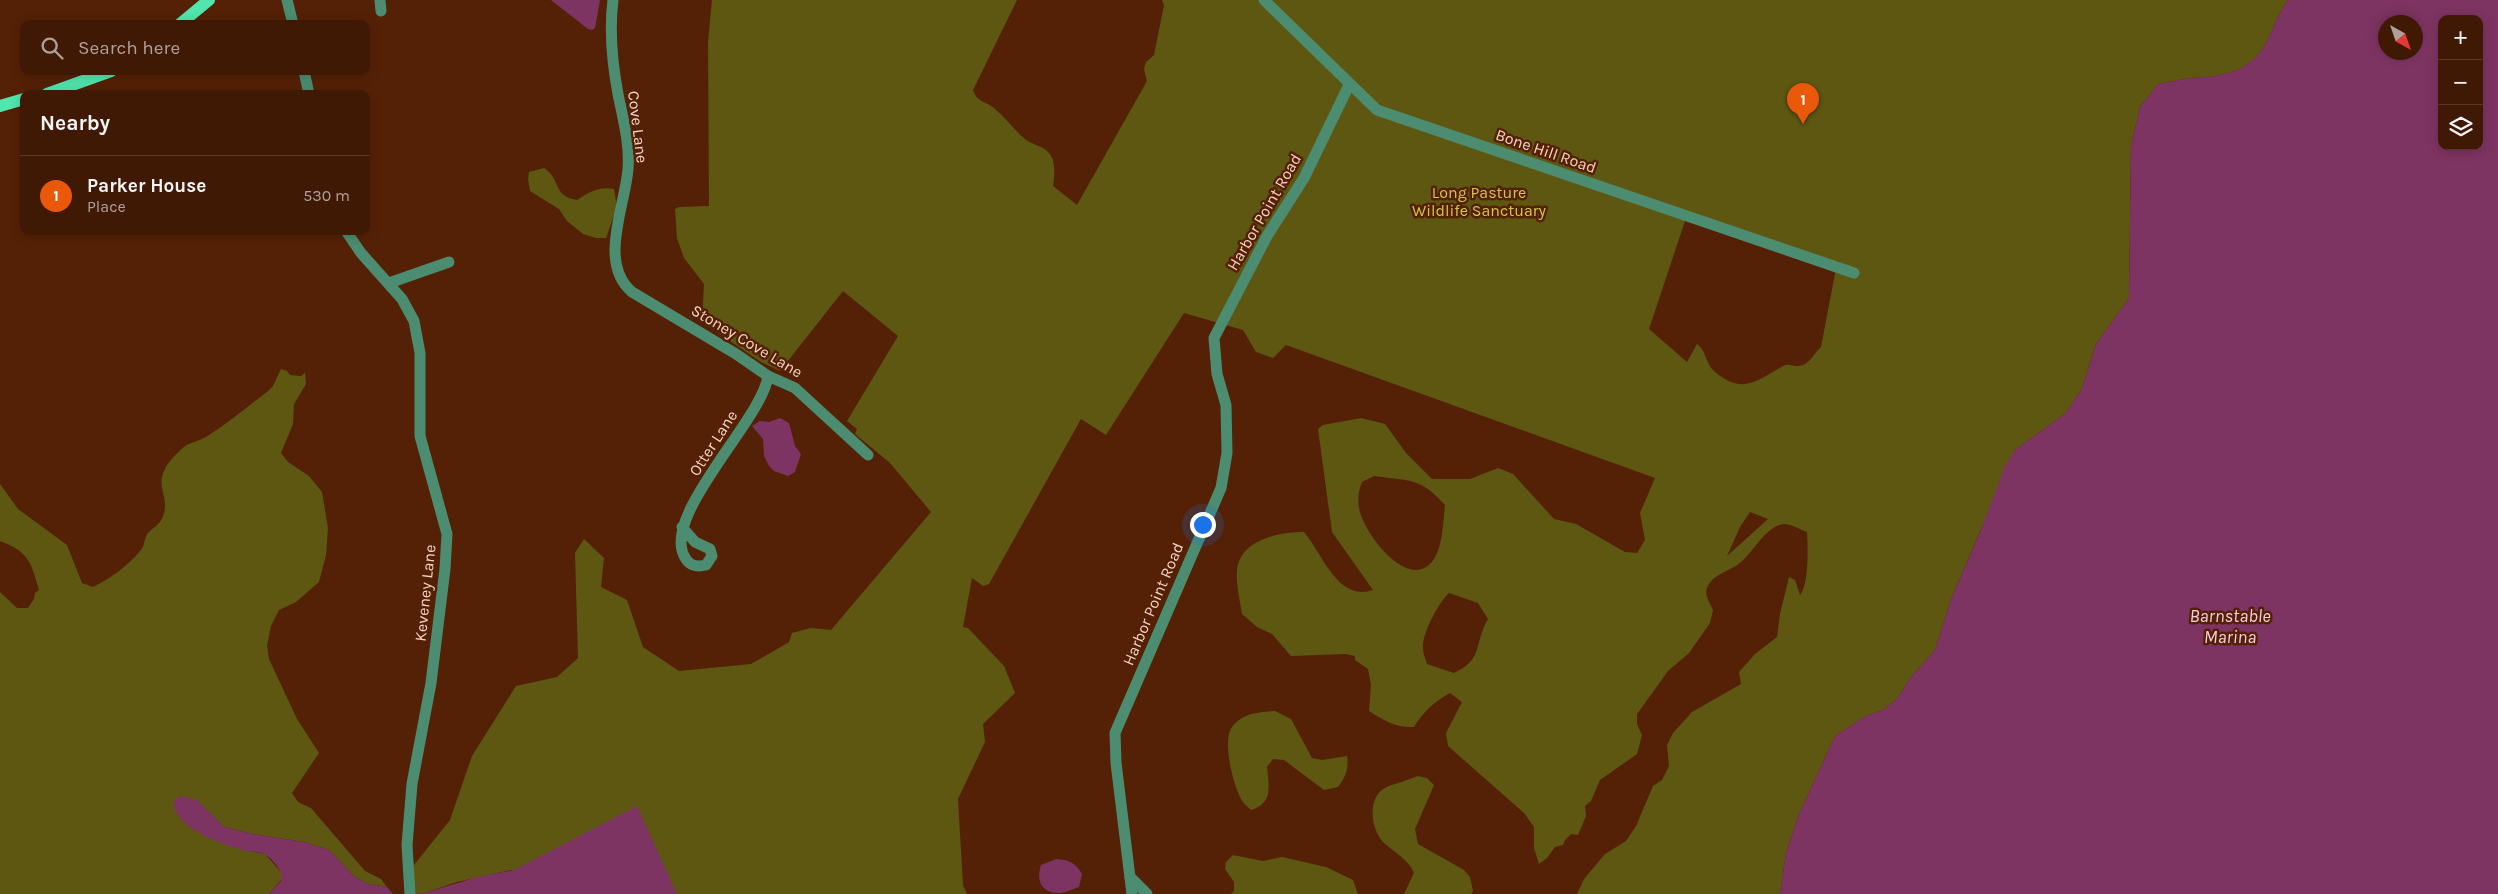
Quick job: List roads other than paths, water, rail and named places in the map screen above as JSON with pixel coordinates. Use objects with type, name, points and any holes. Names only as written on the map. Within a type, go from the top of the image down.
[{"type":"main road","points":[[185,20],[209,0]]},
{"type":"main road","points":[[58,90],[100,75]]},
{"type":"main road","points":[[0,106],[20,102]]},
{"type":"street","points":[[287,0],[292,20]]},
{"type":"street","name":"Cove Lane","points":[[613,0],[611,45],[628,148],[628,176],[615,253],[616,267],[624,285]]},
{"type":"street","name":"Bone Hill Road","points":[[1264,0],[1349,85],[1378,110],[1412,124],[1854,273]]},
{"type":"street","points":[[305,75],[308,90]]},
{"type":"street","name":"Harbor Point Road","points":[[1132,894],[1116,763],[1116,733],[1150,648],[1221,488],[1227,453],[1226,404],[1217,374],[1214,338],[1267,236],[1304,178],[1349,85]]},
{"type":"street","name":"Keveney Lane","points":[[349,235],[360,253],[388,283],[410,311],[418,338],[421,371],[420,436],[447,534],[432,675],[412,784],[408,845],[410,894]]},
{"type":"street","points":[[388,283],[450,262]]},
{"type":"street","name":"Stoney Cove Lane","points":[[624,285],[768,376],[795,388],[868,455]]},
{"type":"street","name":"Otter Lane","points":[[682,527],[722,455],[757,403],[767,384],[768,376]]},
{"type":"street","points":[[1130,877],[1147,894]]},
{"type":"water","points":[[551,0],[600,0],[595,28],[592,30],[588,29]]},
{"type":"water","name":"Barnstable Marina","points":[[2288,0],[2498,0],[2498,894],[1780,894],[1786,853],[1799,814],[1835,736],[1866,716],[1883,710],[1897,699],[1911,677],[1935,650],[1951,599],[1980,532],[2005,466],[2015,450],[2066,413],[2082,388],[2096,344],[2129,298],[2131,146],[2140,107],[2158,84],[2232,72],[2248,63],[2263,48]]},
{"type":"water","points":[[780,418],[789,423],[795,446],[801,454],[795,472],[788,476],[774,471],[769,466],[764,456],[763,439],[752,426],[760,421],[769,422]]},
{"type":"water","points":[[179,796],[196,799],[224,827],[253,834],[304,842],[329,850],[355,877],[368,884],[387,887],[393,894],[269,894],[281,881],[281,872],[272,861],[264,854],[223,844],[191,828],[176,812],[173,803]]},
{"type":"water","points":[[637,806],[677,894],[414,894],[425,893],[477,877],[514,870]]},
{"type":"water","points":[[1056,859],[1068,861],[1077,867],[1082,874],[1079,887],[1059,893],[1048,891],[1041,885],[1039,876],[1041,865]]},
{"type":"place","name":"Parker House","points":[[1803,124]]},
{"type":"park label","name":"Long Pasture Wildlife Sanctuary","points":[[1479,201]]}]
